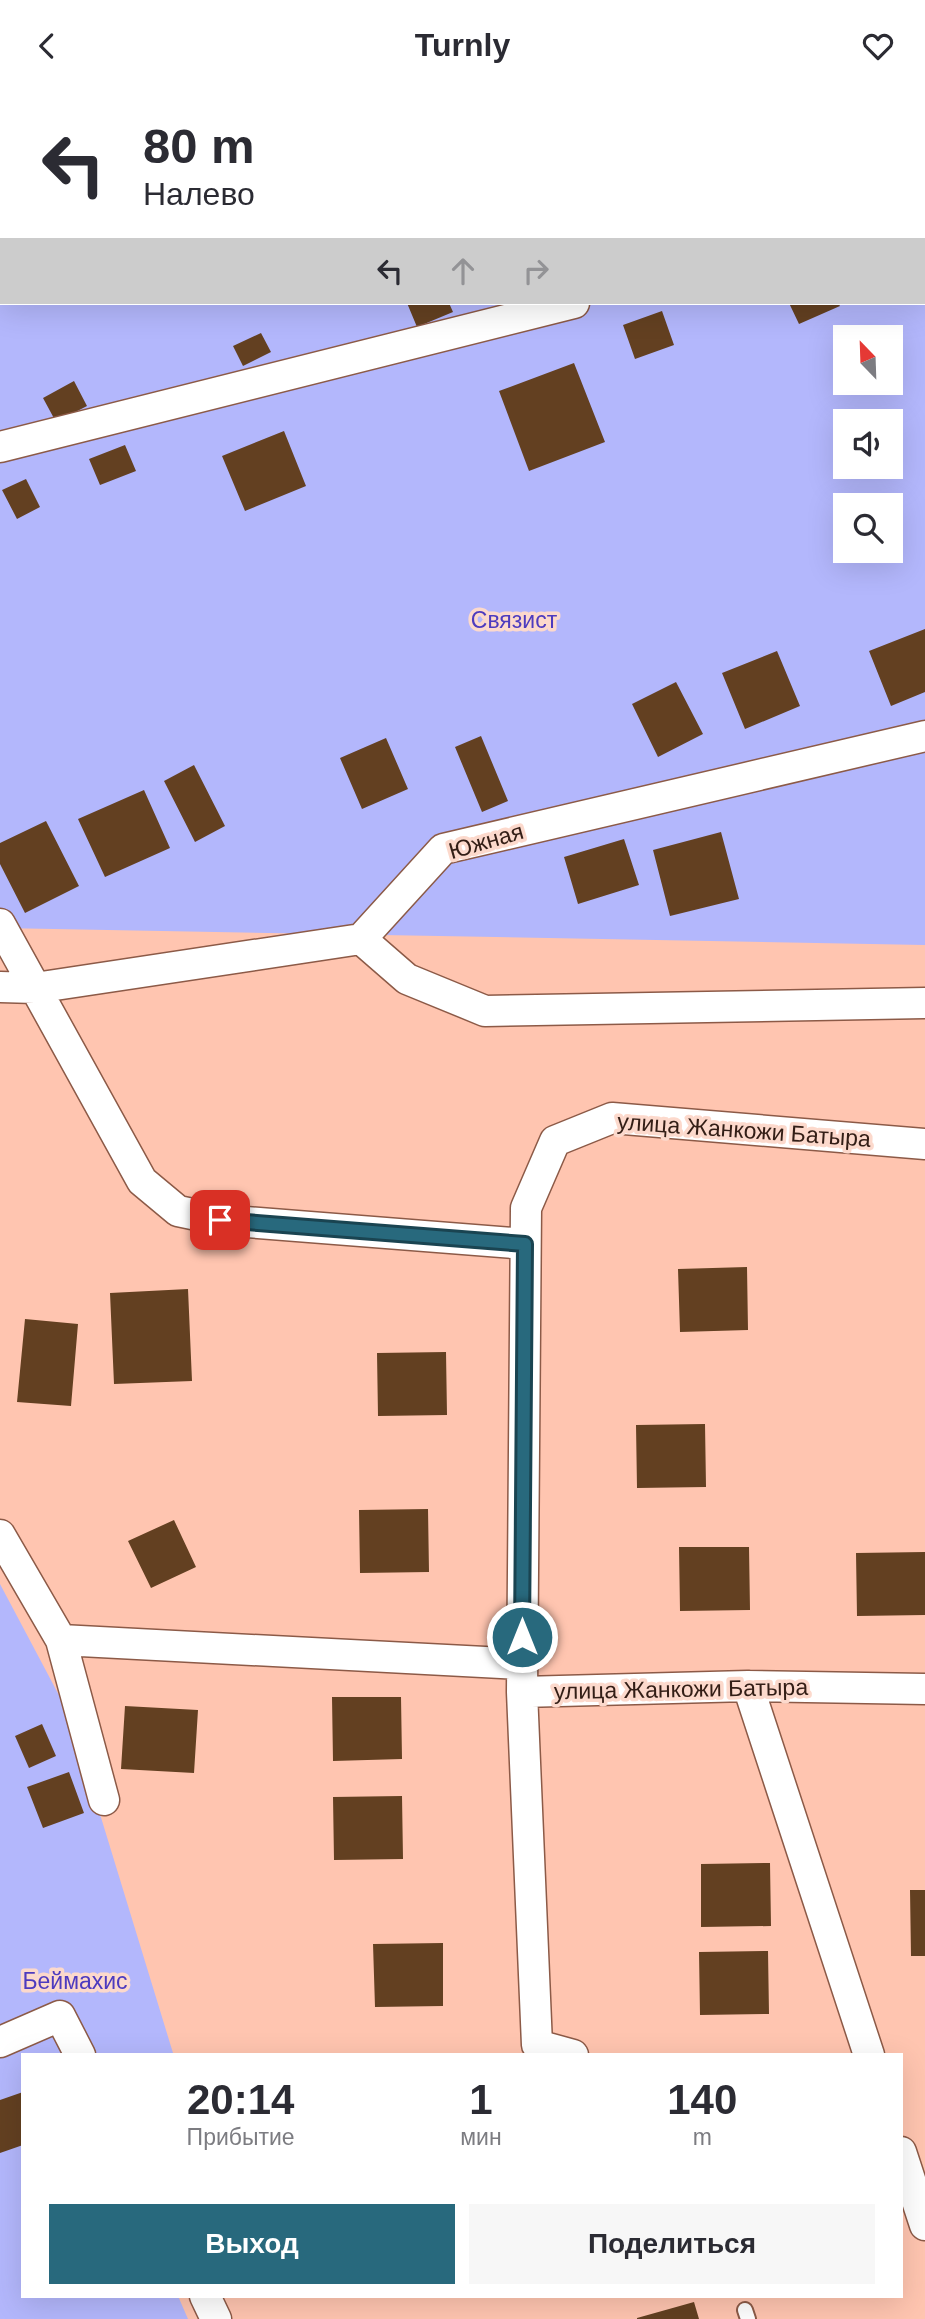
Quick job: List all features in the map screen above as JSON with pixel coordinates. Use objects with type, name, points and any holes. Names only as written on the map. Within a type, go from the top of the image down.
[{"type":"street","points":[[0,447],[567,305]]},
{"type":"street","name":"Южная","points":[[361,939],[443,849],[925,736]]},
{"type":"street","points":[[0,924],[142,1181],[178,1211],[220,1220],[525,1244],[522,1678],[537,2045],[566,2053]]},
{"type":"street","points":[[0,987],[35,988],[361,939],[407,979],[485,1011],[925,1003]]},
{"type":"street","name":"улица Жанкожи Батыра","points":[[525,1244],[526,1208],[555,1142],[612,1118],[925,1144]]},
{"type":"street","points":[[0,1535],[61,1640],[104,1800]]},
{"type":"street","name":"улица Жанкожи Батыра","points":[[61,1640],[522,1678],[925,1689]]},
{"type":"street","points":[[748,1686],[868,2053]]},
{"type":"street","points":[[0,2042],[60,2016],[79,2053]]},
{"type":"street","points":[[903,2157],[925,2225]]},
{"type":"street","points":[[206,2298],[216,2319]]},
{"type":"green space","name":"Связист","points":[[0,305],[925,305],[925,945],[0,928]]},
{"type":"green space","name":"Беймахис","points":[[0,1584],[70,1716],[173,2053],[21,2053],[21,2298],[179,2298],[188,2319],[0,2319]]},
{"type":"building","points":[[408,305],[450,305],[453,312],[417,327]]},
{"type":"building","points":[[790,305],[840,306],[799,324]]},
{"type":"building","points":[[662,311],[674,345],[635,359],[623,325]]},
{"type":"building","points":[[261,333],[271,352],[243,366],[233,346]]},
{"type":"building","points":[[574,363],[605,442],[529,471],[499,391]]},
{"type":"building","points":[[74,381],[87,406],[56,422],[43,398]]},
{"type":"building","points":[[284,431],[306,486],[245,511],[222,456]]},
{"type":"building","points":[[125,445],[136,471],[100,485],[89,459]]},
{"type":"building","points":[[26,479],[40,507],[17,519],[2,490]]},
{"type":"building","points":[[925,629],[925,692],[891,706],[869,651]]},
{"type":"building","points":[[777,651],[800,706],[745,729],[722,673]]},
{"type":"building","points":[[676,682],[703,734],[658,757],[632,704]]},
{"type":"building","points":[[481,736],[508,801],[482,812],[455,747]]},
{"type":"building","points":[[386,738],[408,789],[362,809],[340,758]]},
{"type":"building","points":[[194,765],[225,826],[195,842],[164,781]]},
{"type":"building","points":[[144,790],[170,848],[105,877],[78,819]]},
{"type":"building","points":[[46,821],[79,886],[25,913],[0,864],[0,843]]},
{"type":"building","points":[[721,832],[739,899],[670,916],[653,850]]},
{"type":"building","points":[[624,839],[639,885],[578,904],[564,857]]},
{"type":"building","points":[[747,1267],[748,1330],[680,1332],[678,1269]]},
{"type":"building","points":[[188,1289],[192,1381],[114,1384],[110,1293]]},
{"type":"building","points":[[25,1319],[78,1324],[71,1406],[17,1402]]},
{"type":"building","points":[[446,1352],[447,1415],[378,1416],[377,1353]]},
{"type":"building","points":[[705,1424],[706,1487],[637,1488],[636,1425]]},
{"type":"building","points":[[428,1509],[429,1572],[360,1573],[359,1510]]},
{"type":"building","points":[[174,1520],[196,1567],[151,1588],[128,1541]]},
{"type":"building","points":[[679,1547],[749,1547],[750,1610],[680,1611]]},
{"type":"building","points":[[925,1552],[925,1615],[857,1616],[856,1553]]},
{"type":"building","points":[[332,1697],[401,1697],[402,1759],[333,1761]]},
{"type":"building","points":[[125,1706],[198,1710],[194,1773],[121,1769]]},
{"type":"building","points":[[42,1724],[56,1756],[29,1768],[15,1736]]},
{"type":"building","points":[[69,1772],[84,1813],[43,1828],[27,1787]]},
{"type":"building","points":[[402,1796],[403,1859],[334,1860],[333,1797]]},
{"type":"building","points":[[770,1863],[771,1926],[701,1927],[701,1864]]},
{"type":"building","points":[[910,1890],[925,1890],[925,1956],[911,1956]]},
{"type":"building","points":[[443,1943],[443,2006],[375,2007],[373,1944]]},
{"type":"building","points":[[768,1951],[769,2014],[700,2015],[699,1952]]},
{"type":"building","points":[[21,2093],[21,2146],[0,2153],[0,2100]]},
{"type":"building","points":[[694,2302],[699,2319],[637,2319],[637,2318]]},
{"type":"route","points":[[220,1220],[525,1244],[522,1637]]}]
